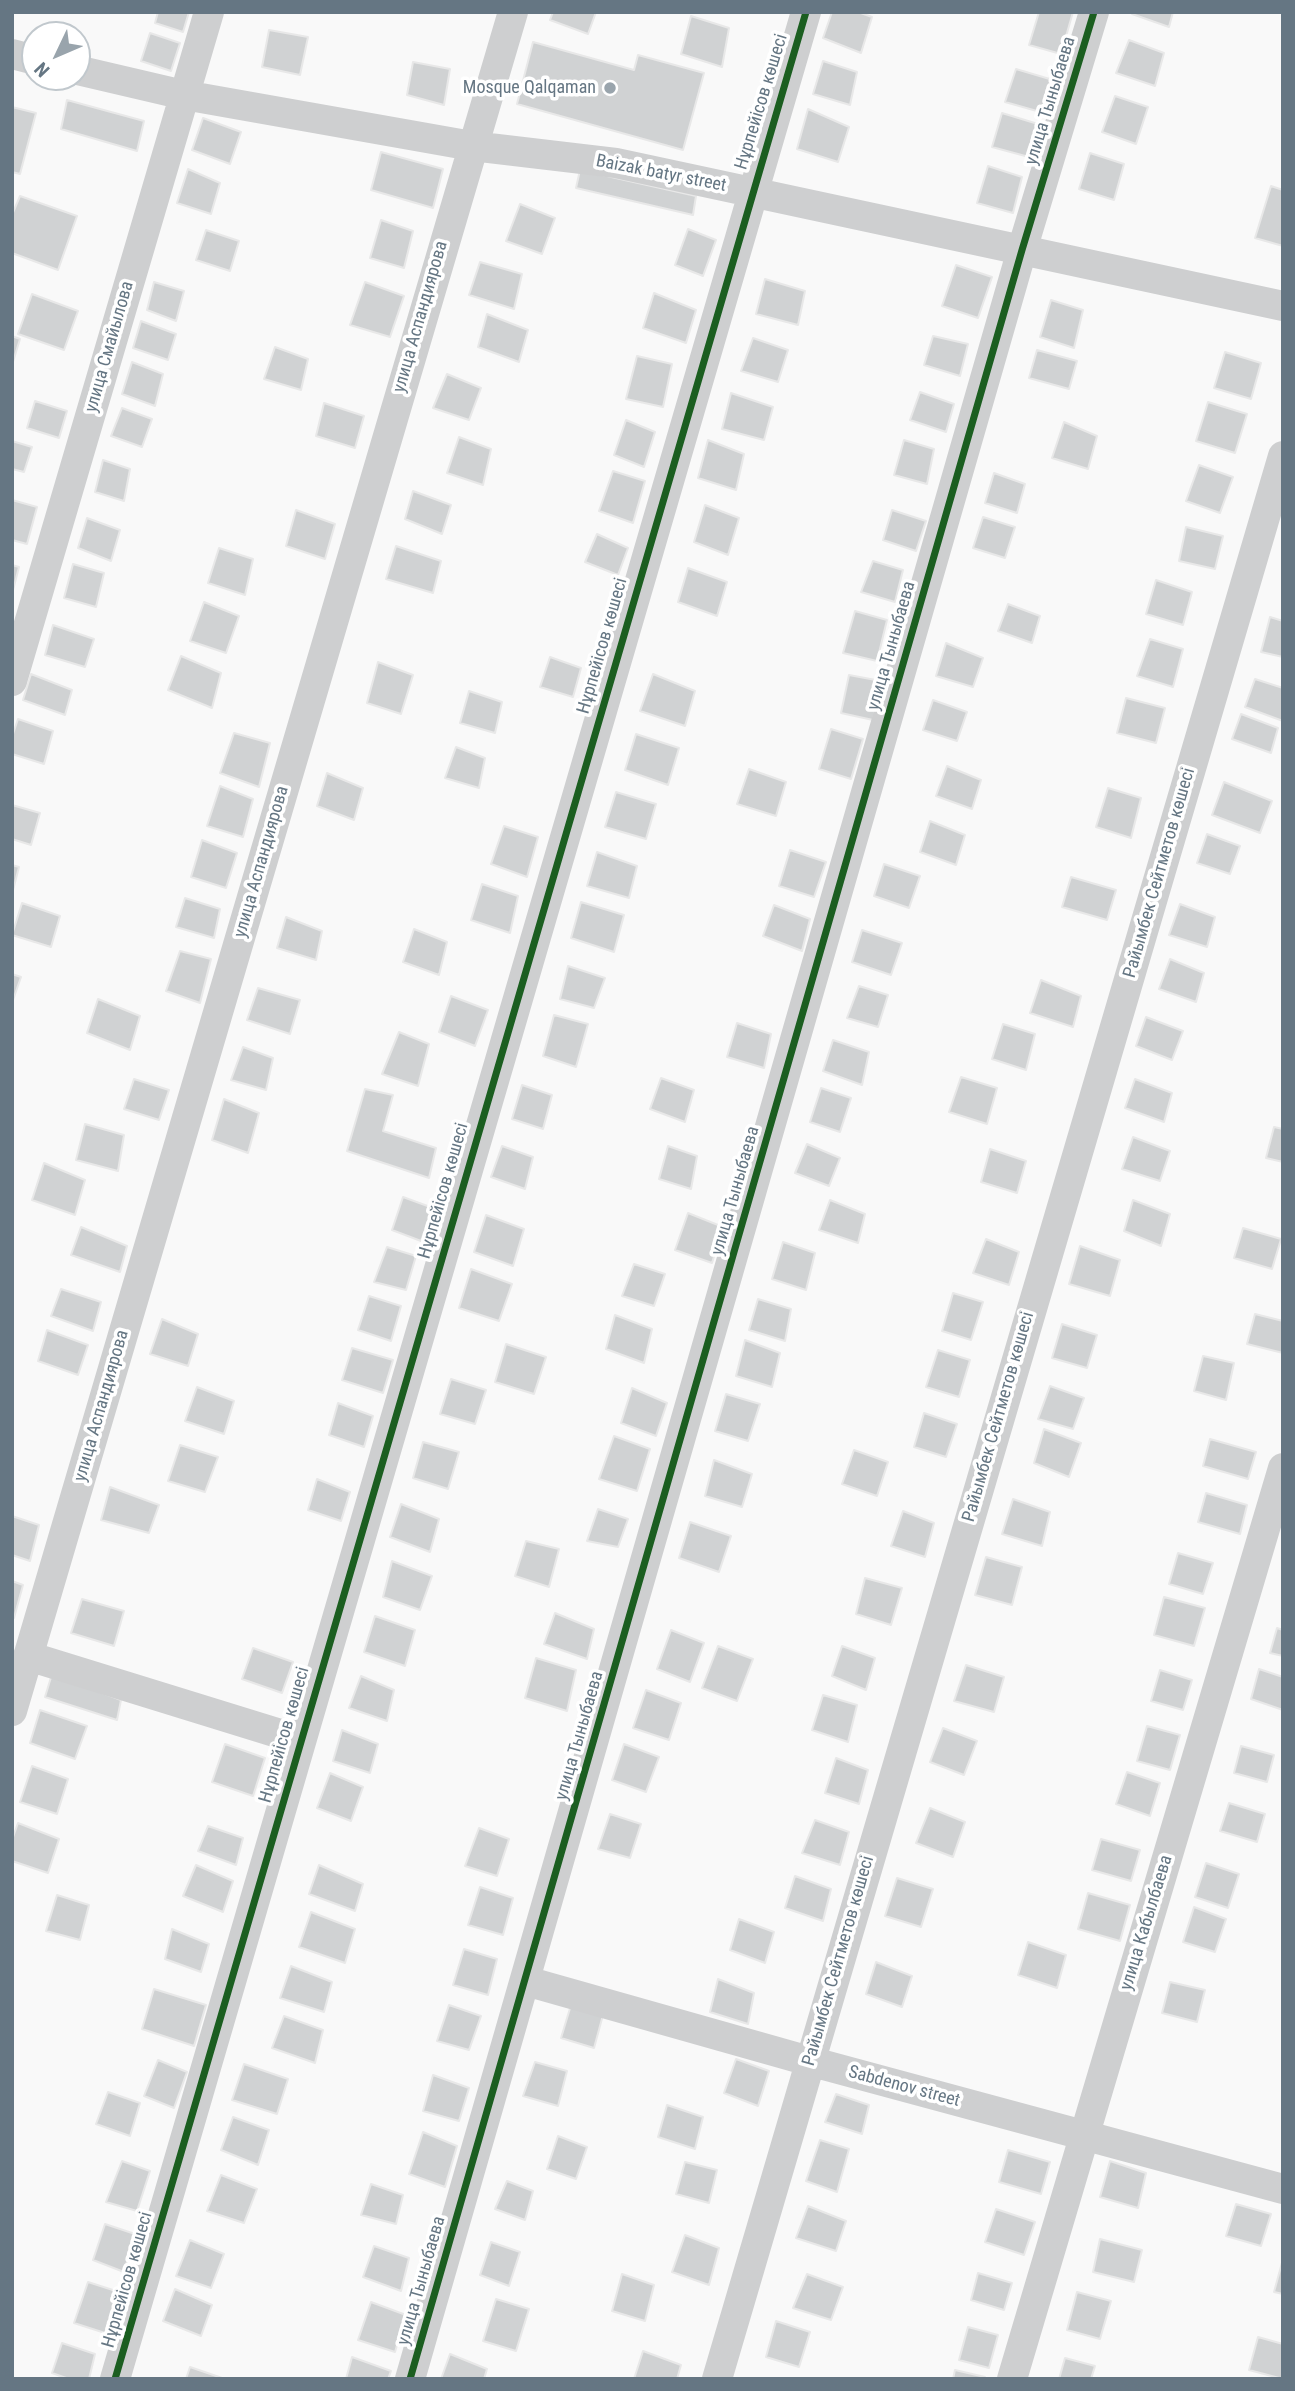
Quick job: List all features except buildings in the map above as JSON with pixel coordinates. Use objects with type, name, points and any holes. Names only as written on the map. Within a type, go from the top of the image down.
[{"type":"street","name":"улица Смайылова","points":[[12,681],[209,12]]},
{"type":"street","name":"улица Аспандиярова","points":[[12,1711],[513,12]]},
{"type":"street","name":"Нұрпейісов көшесі","points":[[115,2379],[806,12]]},
{"type":"street","name":"улица Тыныбаева","points":[[410,2379],[1022,250],[1094,12]]},
{"type":"street","name":"Baizak batyr street","points":[[91,73],[184,95],[472,146],[615,163],[1283,306]]},
{"type":"street","name":"Райымбек Сейтметов көшесі","points":[[717,2379],[1283,456]]},
{"type":"street","name":"улица Кабылбаева","points":[[1012,2379],[1283,1468]]},
{"type":"street","points":[[28,1656],[300,1740]]},
{"type":"street","name":"Sabdenov street","points":[[526,1981],[1283,2189]]},
{"type":"cycle path","points":[[115,2379],[806,12]]},
{"type":"cycle path","points":[[410,2379],[1022,250],[1094,12]]},
{"type":"place","name":"Mosque Qalqaman","points":[[610,88]]}]
